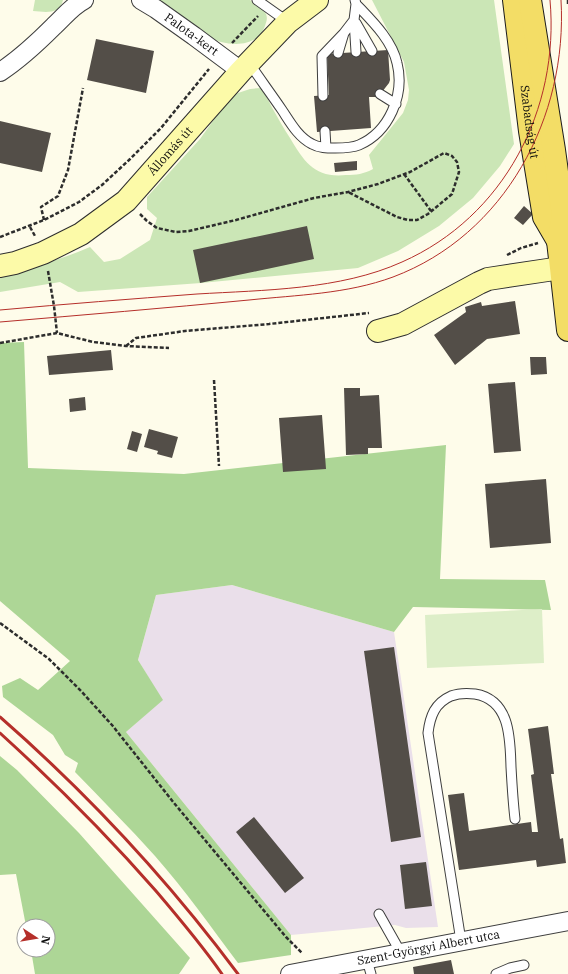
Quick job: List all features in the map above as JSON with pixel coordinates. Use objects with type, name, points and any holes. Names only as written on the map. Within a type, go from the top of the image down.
[{"type":"main road","name":"Állomás út","points":[[0,266],[15,263],[43,253],[81,234],[126,201],[245,67],[288,22],[317,0]]},
{"type":"main road","name":"Szabadság út","points":[[514,0],[530,131],[548,242],[561,268],[568,330]]},
{"type":"main road","name":"Szabadság út","points":[[530,0],[561,149],[563,216],[548,242]]},
{"type":"main road","points":[[375,322],[403,324],[488,279],[561,268]]},
{"type":"street","points":[[0,72],[14,63],[41,40],[83,0]]},
{"type":"street","name":"Palota-kert","points":[[141,0],[221,55],[245,67]]},
{"type":"street","name":"Szent-Györgyi Albert utca","points":[[293,973],[318,969],[369,967],[401,953],[568,921]]},
{"type":"lane","points":[[256,0],[288,22]]},
{"type":"lane","points":[[356,2],[354,20],[356,52]]},
{"type":"lane","points":[[245,67],[298,133],[311,144],[326,148],[344,148],[358,145],[369,140],[383,126],[396,104],[399,92],[398,63],[391,46],[356,2]]},
{"type":"lane","points":[[325,94],[322,56],[354,20]]},
{"type":"lane","points":[[354,20],[372,51]]},
{"type":"lane","points":[[338,53],[344,33]]},
{"type":"lane","points":[[380,94],[396,104]]},
{"type":"lane","points":[[325,131],[326,148]]},
{"type":"lane","points":[[461,941],[428,733],[429,722],[434,710],[445,699],[460,694],[480,695],[496,704],[503,715],[510,738],[514,820]]},
{"type":"lane","points":[[379,914],[401,953]]},
{"type":"lane","points":[[496,974],[510,968],[524,965]]},
{"type":"path","points":[[0,237],[44,220],[79,202],[130,160],[161,128],[221,55],[267,7]]},
{"type":"path","points":[[44,220],[41,207],[58,196],[68,170],[83,88]]},
{"type":"path","points":[[126,201],[147,221],[157,228],[176,232],[189,231],[236,220],[314,198],[348,192],[378,184],[404,174],[444,153],[452,156],[457,162],[459,172],[452,194],[431,212],[417,220],[408,220],[387,213],[348,192]]},
{"type":"path","points":[[404,174],[431,212]]},
{"type":"path","points":[[503,258],[521,248],[548,242]]},
{"type":"path","points":[[43,253],[49,276],[57,333]]},
{"type":"path","points":[[126,346],[136,338],[185,331],[269,324],[375,322]]},
{"type":"path","points":[[0,343],[57,333],[93,342],[126,346],[169,348]]},
{"type":"path","points":[[214,380],[219,466]]},
{"type":"path","points":[[0,623],[49,659],[81,691],[112,725],[174,803],[286,937],[318,969]]},
{"type":"shaded area","points":[[232,585],[394,632],[438,927],[406,928],[395,925],[291,935],[126,732],[162,700],[138,660],[156,595]]},
{"type":"green space","points":[[35,0],[63,0],[59,8],[51,12],[47,12],[33,11]]},
{"type":"green space","points":[[157,0],[250,0],[265,12],[267,20],[258,37],[247,43],[234,44],[221,42],[206,35],[189,24]]},
{"type":"green space","points":[[372,0],[494,0],[514,144],[500,166],[473,198],[439,226],[398,251],[358,268],[201,283],[78,292],[60,282],[0,292],[0,276],[68,256],[90,247],[104,262],[120,259],[150,240],[157,218],[147,209],[147,197],[200,139],[230,97],[250,89],[260,88],[295,147],[312,167],[326,174],[335,175],[360,174],[373,169],[369,155],[403,113],[408,100],[409,90],[404,62]]},
{"type":"green space","points":[[24,342],[28,468],[184,474],[446,445],[440,579],[545,580],[551,610],[413,607],[394,632],[232,585],[156,595],[138,660],[163,700],[126,732],[291,935],[291,955],[238,963],[198,909],[155,856],[75,772],[78,763],[65,755],[53,735],[3,697],[2,686],[20,678],[38,690],[70,661],[0,601],[0,343]]},
{"type":"green space","points":[[542,609],[544,663],[427,668],[425,615]]},
{"type":"green space","points":[[0,756],[17,770],[79,833],[190,958],[179,974],[35,974],[32,958],[56,958],[56,918],[24,918],[16,874],[0,875]]},
{"type":"building","points":[[96,39],[154,51],[146,93],[87,80]]},
{"type":"building","points":[[388,50],[389,83],[378,97],[369,97],[371,128],[317,132],[314,96],[329,95],[327,54]]},
{"type":"building","points":[[0,121],[51,133],[42,172],[0,163]]},
{"type":"building","points":[[357,161],[357,170],[335,172],[334,163]]},
{"type":"building","points":[[524,206],[533,214],[523,225],[514,218]]},
{"type":"building","points":[[307,226],[314,259],[200,283],[193,250]]},
{"type":"building","points":[[515,301],[520,334],[487,339],[455,365],[434,335],[466,312],[465,307],[481,302],[482,306]]},
{"type":"building","points":[[111,350],[113,370],[49,375],[47,356]]},
{"type":"building","points":[[530,357],[546,357],[547,374],[531,375]]},
{"type":"building","points":[[515,382],[521,451],[494,453],[488,384]]},
{"type":"building","points":[[344,388],[360,388],[360,396],[379,395],[382,448],[368,448],[368,454],[346,455]]},
{"type":"building","points":[[85,397],[86,410],[70,412],[69,399]]},
{"type":"building","points":[[322,415],[326,469],[283,472],[279,418]]},
{"type":"building","points":[[149,429],[178,437],[172,458],[157,454],[158,451],[144,447]]},
{"type":"building","points":[[132,431],[142,434],[137,452],[127,449]]},
{"type":"building","points":[[546,479],[551,543],[490,548],[485,484]]},
{"type":"building","points":[[394,647],[421,837],[391,842],[364,651]]},
{"type":"building","points":[[548,726],[554,774],[551,774],[560,839],[563,838],[566,863],[537,867],[536,860],[459,870],[448,795],[464,793],[469,831],[531,822],[532,832],[538,832],[531,775],[534,774],[528,729]]},
{"type":"building","points":[[254,817],[304,878],[285,893],[236,832]]},
{"type":"building","points":[[426,862],[432,906],[405,909],[400,865]]},
{"type":"building","points":[[451,960],[454,974],[414,974],[413,967]]},
{"type":"tram line","points":[[0,310],[197,294],[275,290],[328,283],[378,271],[402,262],[438,242],[470,217],[496,188],[518,155],[534,119],[545,81],[551,41],[550,0]]},
{"type":"tram line","points":[[0,322],[156,309],[304,295],[340,290],[376,283],[393,277],[433,258],[467,232],[497,202],[522,167],[540,128],[553,87],[560,44],[561,0]]},
{"type":"railway","points":[[0,717],[64,776],[126,839],[184,905],[238,974]]},
{"type":"railway","points":[[0,733],[61,790],[119,850],[182,921],[222,974]]}]
